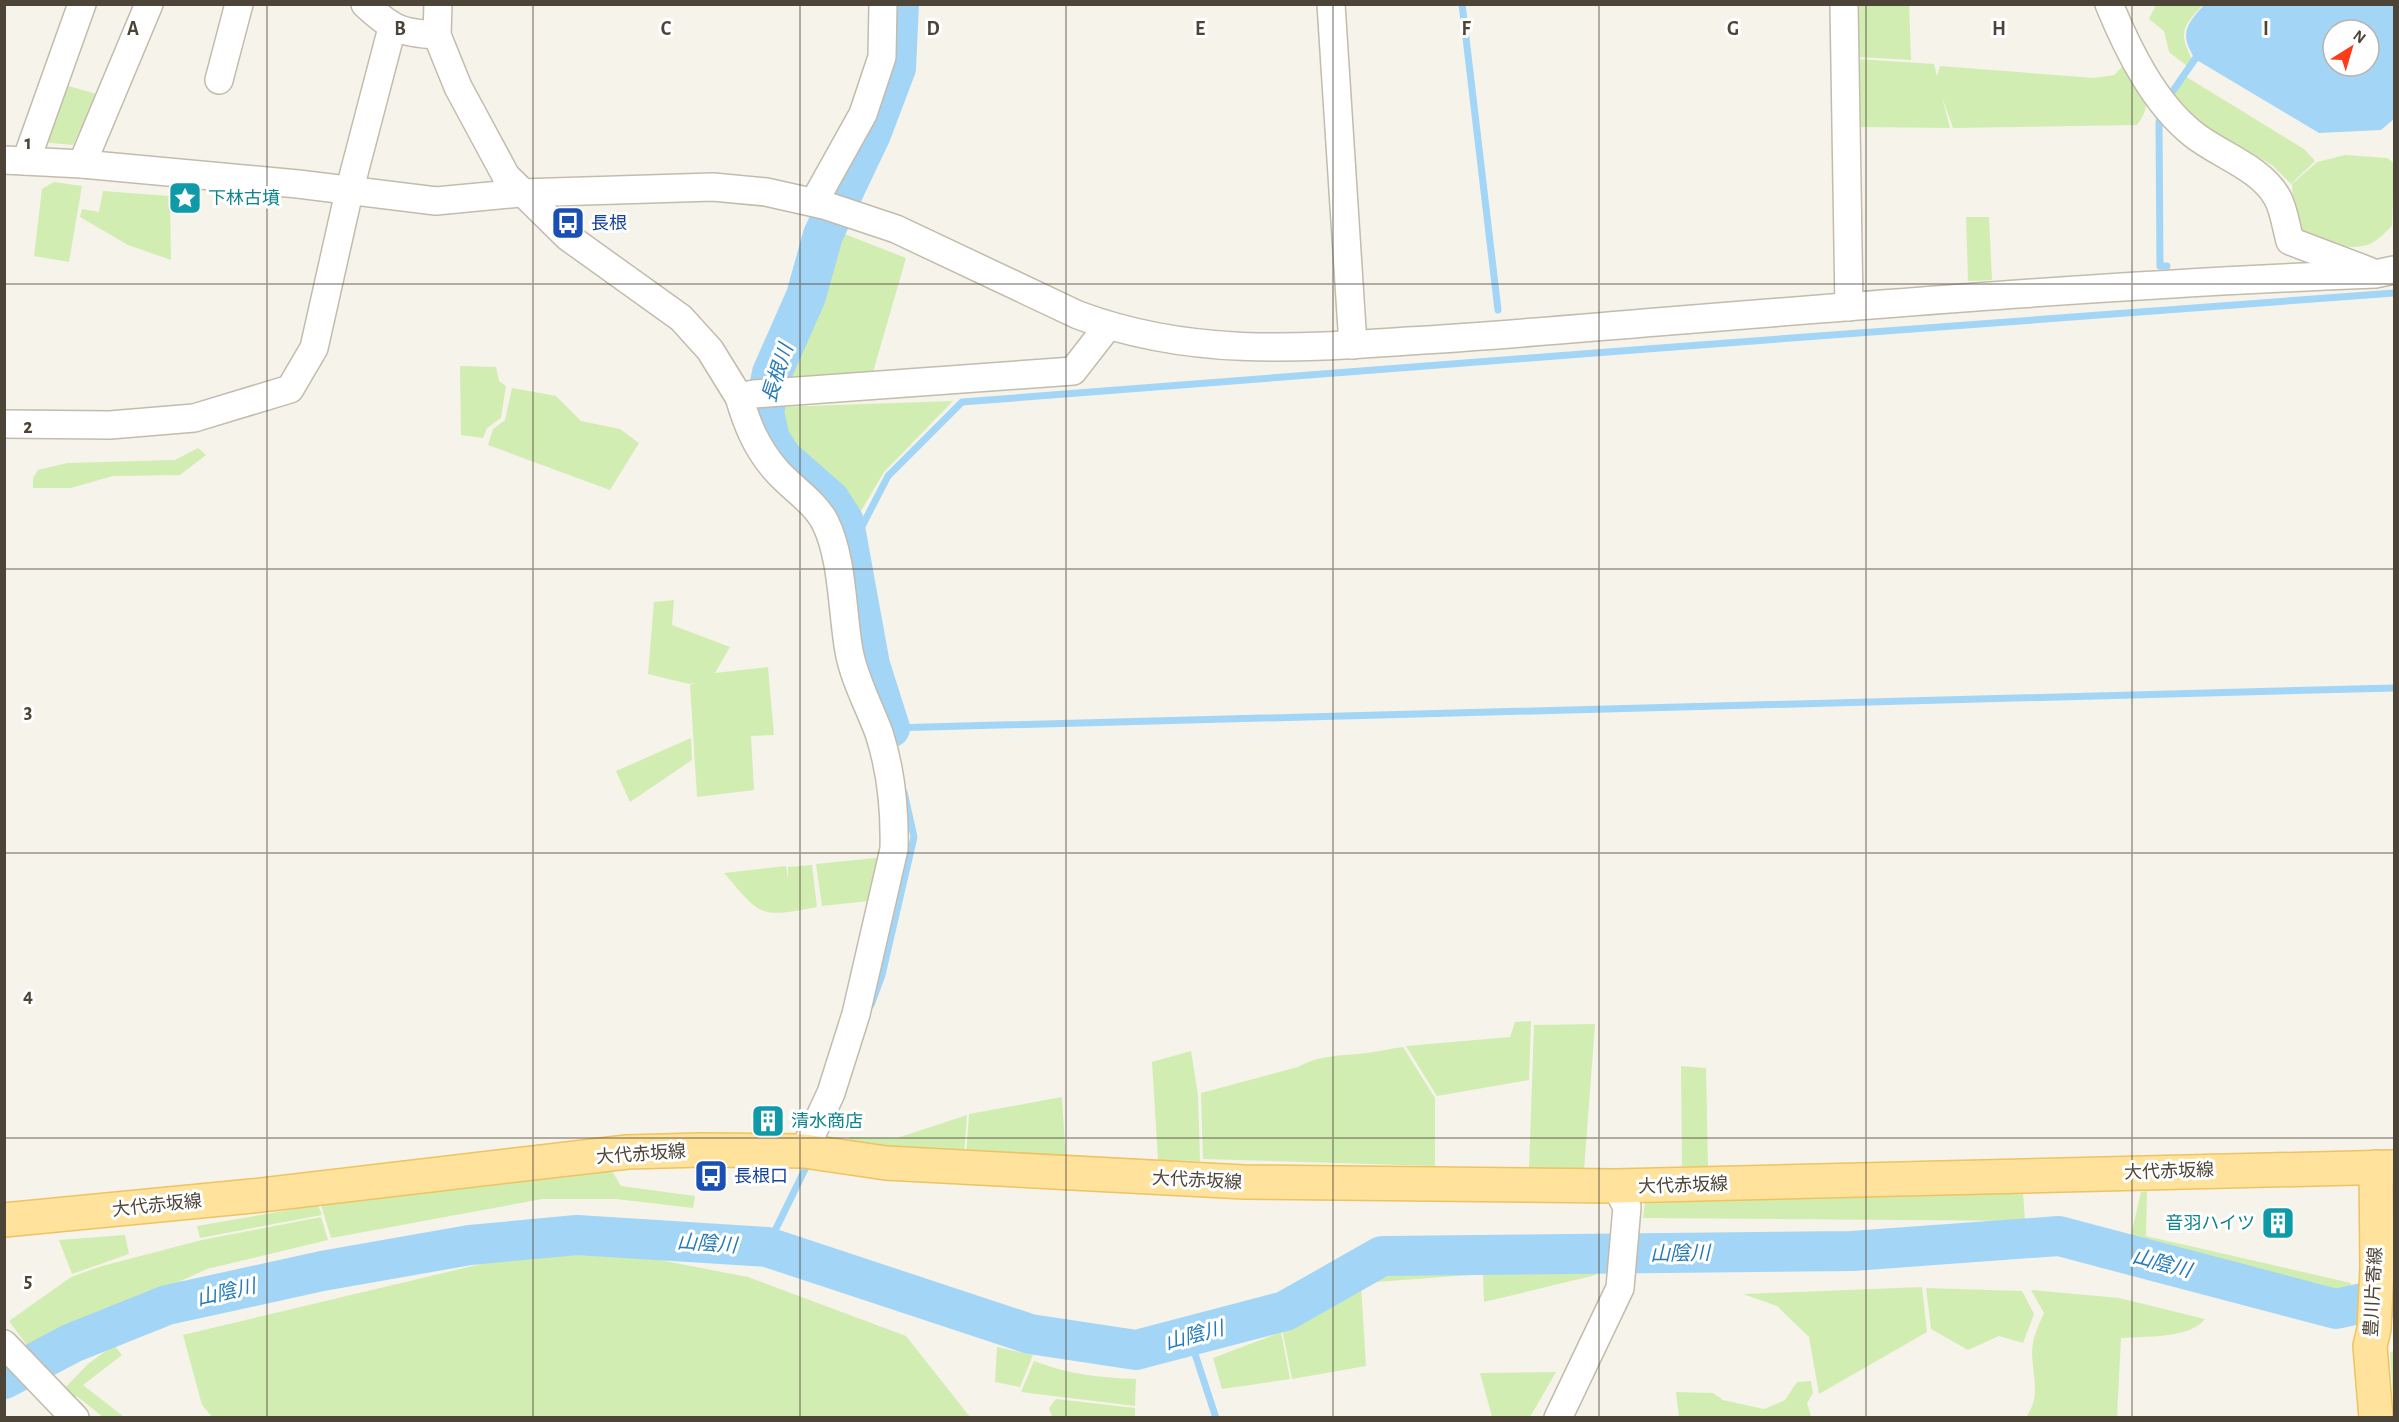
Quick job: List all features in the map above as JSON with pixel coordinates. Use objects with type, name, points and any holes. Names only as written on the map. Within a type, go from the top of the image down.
[{"type":"main road","name":"大代赤坂線","points":[[4,1220],[252,1196],[627,1152],[804,1151],[886,1163],[1244,1182],[1622,1196],[2385,1167]]},
{"type":"main road","name":"豊川片寄線","points":[[2376,1418],[2370,1346],[2374,1329],[2385,1167]]},
{"type":"street","points":[[82,4],[15,161],[82,164],[298,184],[436,201],[521,193],[713,188],[766,192],[819,203],[856,214],[927,241],[1078,315],[1108,326],[1171,341],[1205,345],[1267,348],[1353,345],[1588,330],[2190,281],[2385,272]]},
{"type":"street","points":[[82,164],[149,4]]},
{"type":"street","points":[[219,80],[239,4]]},
{"type":"street","points":[[365,4],[392,28],[407,34],[437,35]]},
{"type":"street","points":[[438,4],[437,35],[463,97],[506,176],[568,237],[681,318],[710,350],[746,395],[750,434],[775,470],[825,521],[834,548],[850,654],[879,735],[892,789],[894,849],[856,1014],[831,1093],[804,1151]]},
{"type":"street","points":[[819,203],[863,114],[882,57],[883,4]]},
{"type":"street","points":[[1331,4],[1353,345]]},
{"type":"street","points":[[1844,4],[1849,307]]},
{"type":"street","points":[[2109,4],[2120,30],[2154,91],[2192,134],[2258,176],[2277,197],[2290,241],[2385,272]]},
{"type":"street","points":[[4,424],[110,425],[194,418],[290,389],[314,348],[350,192],[392,28]]},
{"type":"street","points":[[746,395],[1073,371],[1108,326]]},
{"type":"street","points":[[1558,1418],[1620,1288],[1623,1272],[1622,1196]]},
{"type":"street","points":[[4,1344],[75,1418]]},
{"type":"green space","points":[[1856,5],[1909,5],[1911,60],[1857,57]]},
{"type":"green space","points":[[2156,5],[2203,5],[2191,18],[2185,30],[2185,42],[2192,59],[2187,66],[2169,52],[2164,31],[2149,19]]},
{"type":"green space","points":[[1858,59],[1934,64],[1937,76],[1940,66],[2094,78],[2114,75],[2124,65],[2144,94],[2146,108],[2137,125],[1953,128],[1942,97],[1950,128],[1858,127]]},
{"type":"green space","points":[[2185,76],[2304,149],[2315,161],[2291,184],[2272,165],[2194,120],[2174,93]]},
{"type":"green space","points":[[58,83],[97,94],[73,145],[41,142]]},
{"type":"green space","points":[[2345,155],[2387,158],[2394,163],[2392,226],[2376,240],[2363,246],[2344,247],[2314,240],[2300,230],[2294,214],[2292,184],[2317,162]]},
{"type":"green space","points":[[54,182],[82,186],[69,262],[34,256],[42,189]]},
{"type":"green space","points":[[103,191],[170,196],[171,260],[128,245],[80,217],[82,209],[99,212]]},
{"type":"green space","points":[[1966,217],[1989,217],[1992,280],[1968,281]]},
{"type":"green space","points":[[842,233],[906,258],[873,372],[787,379]]},
{"type":"green space","points":[[460,366],[496,367],[499,381],[506,386],[501,418],[487,428],[483,438],[461,435]]},
{"type":"green space","points":[[512,388],[556,396],[581,421],[620,429],[639,443],[610,490],[488,445],[493,429],[505,420]]},
{"type":"green space","points":[[953,401],[884,472],[855,521],[834,485],[802,458],[788,442],[783,433],[778,407]]},
{"type":"green space","points":[[198,448],[206,455],[180,475],[113,476],[71,488],[33,488],[33,478],[38,470],[67,463],[175,460]]},
{"type":"green space","points":[[674,600],[672,625],[730,647],[715,673],[768,667],[774,735],[751,736],[754,790],[697,797],[690,685],[696,683],[689,684],[648,674],[654,602]]},
{"type":"green space","points":[[691,738],[692,760],[630,802],[616,771]]},
{"type":"green space","points":[[885,857],[869,901],[822,906],[816,864]]},
{"type":"green space","points":[[812,865],[817,907],[783,913],[763,911],[755,906],[724,873],[786,866],[788,878],[788,867]]},
{"type":"green space","points":[[1531,1021],[1529,1080],[1437,1096],[1406,1046],[1510,1037],[1515,1022]]},
{"type":"green space","points":[[1595,1024],[1584,1170],[1529,1169],[1534,1025]]},
{"type":"green space","points":[[1403,1047],[1435,1098],[1435,1166],[1203,1159],[1201,1093],[1320,1059]]},
{"type":"green space","points":[[1191,1051],[1198,1095],[1200,1161],[1158,1160],[1152,1062]]},
{"type":"green space","points":[[1681,1066],[1706,1068],[1708,1167],[1682,1166]]},
{"type":"green space","points":[[1062,1097],[1066,1161],[966,1156],[969,1114]]},
{"type":"green space","points":[[967,1115],[964,1155],[846,1145],[850,1137],[897,1138]]},
{"type":"green space","points":[[611,1169],[621,1186],[695,1196],[693,1208],[616,1199],[542,1199],[331,1238],[321,1205]]},
{"type":"green space","points":[[2023,1191],[2025,1221],[1643,1218],[1645,1202]]},
{"type":"green space","points":[[2147,1191],[2146,1236],[2351,1283],[2349,1300],[2315,1296],[2128,1248],[2141,1192]]},
{"type":"green space","points":[[318,1205],[322,1215],[200,1238],[197,1226]]},
{"type":"green space","points":[[321,1217],[328,1240],[207,1269],[174,1284],[159,1300],[116,1313],[61,1344],[34,1355],[9,1321],[71,1277],[102,1266],[202,1240]]},
{"type":"green space","points":[[125,1235],[129,1254],[72,1274],[59,1240]]},
{"type":"green space","points":[[544,1249],[644,1257],[748,1277],[906,1336],[970,1417],[213,1418],[202,1405],[183,1335]]},
{"type":"green space","points":[[1598,1262],[1596,1275],[1484,1302],[1483,1274],[1363,1283],[1417,1265]]},
{"type":"green space","points":[[1361,1285],[1366,1366],[1292,1379],[1282,1329]]},
{"type":"green space","points":[[1922,1287],[1927,1332],[1819,1394],[1809,1337],[1777,1306],[1743,1294]]},
{"type":"green space","points":[[1926,1288],[2022,1291],[2034,1314],[2023,1343],[1999,1336],[1968,1350],[1931,1329]]},
{"type":"green space","points":[[2031,1290],[2119,1298],[2205,1319],[2189,1330],[2178,1333],[2121,1338],[2117,1417],[2026,1417],[2035,1394],[2033,1343],[2044,1313]]},
{"type":"green space","points":[[1281,1332],[1290,1379],[1222,1389],[1213,1358]]},
{"type":"green space","points":[[114,1345],[122,1355],[83,1385],[124,1417],[103,1417],[78,1397],[61,1392],[88,1364]]},
{"type":"green space","points":[[997,1347],[1033,1355],[1020,1387],[995,1382]]},
{"type":"green space","points":[[2394,1350],[2394,1418],[2390,1353]]},
{"type":"green space","points":[[1034,1361],[1084,1374],[1136,1379],[1135,1406],[1021,1392]]},
{"type":"green space","points":[[1556,1372],[1530,1417],[1492,1417],[1480,1373]]},
{"type":"green space","points":[[1811,1381],[1813,1393],[1807,1403],[1811,1416],[1808,1417],[1679,1417],[1676,1392],[1713,1393],[1723,1400],[1764,1409],[1785,1400],[1797,1382]]},
{"type":"green space","points":[[1056,1399],[1135,1408],[1135,1417],[1052,1417],[1049,1408]]},
{"type":"water","points":[[2204,5],[2393,5],[2394,119],[2381,130],[2319,133],[2195,59],[2187,43],[2189,24]]},
{"type":"waterway","name":"長根川","points":[[890,728],[870,665],[844,522],[830,500],[782,458],[770,439],[764,412],[772,373],[806,296],[823,235],[871,134],[896,68],[899,4]]},
{"type":"waterway","points":[[1462,4],[1498,310]]},
{"type":"waterway","points":[[2168,98],[2195,59]]},
{"type":"waterway","points":[[2163,111],[2159,122],[2160,266],[2167,266]]},
{"type":"waterway","points":[[851,570],[858,534],[888,476],[962,402],[2394,293]]},
{"type":"waterway","points":[[892,734],[890,728],[2394,688]]},
{"type":"waterway","points":[[871,1005],[882,975],[914,837],[904,792]]},
{"type":"waterway","points":[[767,1247],[809,1161]]},
{"type":"waterway","name":"山陰川","points":[[4,1379],[72,1343],[167,1305],[322,1271],[470,1245],[577,1235],[767,1247],[1030,1334],[1136,1350],[1285,1311],[1382,1256],[1852,1251],[2059,1236],[2336,1309],[2394,1296]]},
{"type":"waterway","points":[[1192,1334],[1195,1354],[1216,1418]]},
{"type":"place","name":"下林古墳","points":[[185,198]]},
{"type":"place","name":"長根","points":[[568,223]]},
{"type":"place","name":"清水商店","points":[[768,1121]]},
{"type":"place","name":"長根口","points":[[711,1176]]},
{"type":"place","name":"音羽ハイツ","points":[[2278,1223]]}]
